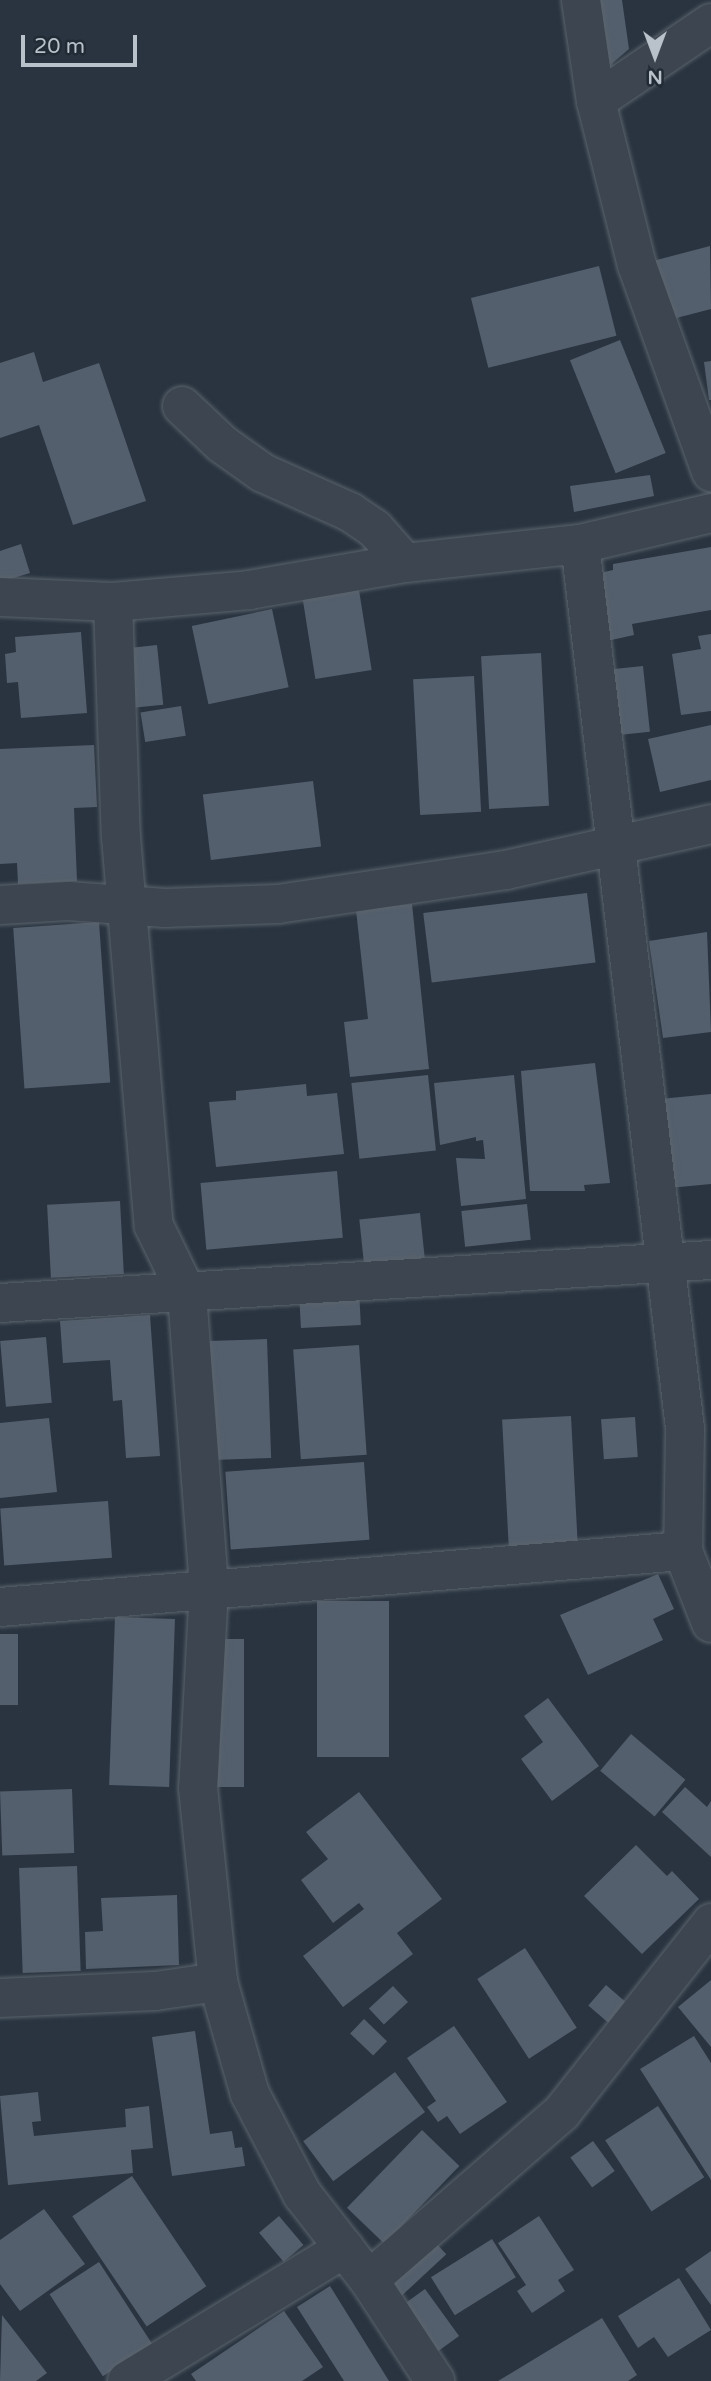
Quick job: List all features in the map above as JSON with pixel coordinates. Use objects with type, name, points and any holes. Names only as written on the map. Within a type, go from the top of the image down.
[{"type":"street","points":[[581,0],[596,101],[637,265],[711,472]]},
{"type":"street","points":[[596,101],[711,23]]},
{"type":"street","points":[[182,406],[222,444],[263,473],[350,512],[375,529],[405,563]]},
{"type":"street","points":[[0,597],[113,602],[248,590],[405,563],[580,544],[711,513]]},
{"type":"street","points":[[580,544],[685,1429],[683,1551],[711,1623]]},
{"type":"street","points":[[113,602],[121,837],[154,1226],[187,1293],[209,1588],[198,1788],[218,1982],[250,2094],[302,2194],[369,2280],[435,2381]]},
{"type":"street","points":[[0,905],[68,901],[165,908],[278,904],[617,848],[711,824]]},
{"type":"street","points":[[0,1303],[667,1266],[711,1260]]},
{"type":"street","points":[[0,1607],[683,1551]]},
{"type":"street","points":[[369,2280],[562,2112],[711,1923]]},
{"type":"street","points":[[0,1998],[155,1991],[218,1982]]},
{"type":"street","points":[[127,2381],[345,2248]]},
{"type":"building","points":[[589,0],[622,0],[629,49],[600,74]]},
{"type":"building","points":[[710,246],[711,309],[665,321],[649,262]]},
{"type":"building","points":[[599,266],[616,336],[488,368],[471,298]]},
{"type":"building","points":[[620,340],[666,453],[616,473],[570,360]]},
{"type":"building","points":[[34,352],[43,382],[99,363],[146,501],[73,525],[39,425],[0,438],[0,363]]},
{"type":"building","points":[[711,361],[711,400],[709,400],[704,362]]},
{"type":"building","points":[[650,475],[654,496],[574,512],[570,486]]},
{"type":"building","points":[[21,544],[30,573],[0,582],[0,551]]},
{"type":"building","points":[[711,547],[711,610],[632,624],[634,635],[607,641],[591,575],[613,570],[613,564]]},
{"type":"building","points":[[359,590],[372,670],[315,679],[303,599]]},
{"type":"building","points":[[272,609],[289,687],[208,704],[192,626]]},
{"type":"building","points":[[81,632],[87,713],[21,718],[18,682],[7,683],[5,654],[16,652],[15,637]]},
{"type":"building","points":[[711,634],[711,711],[681,715],[672,654],[701,649],[698,636]]},
{"type":"building","points":[[157,645],[163,705],[128,708],[122,649]]},
{"type":"building","points":[[541,653],[549,806],[489,809],[481,656]]},
{"type":"building","points":[[643,666],[650,732],[616,735],[609,670]]},
{"type":"building","points":[[474,676],[481,812],[420,815],[413,679]]},
{"type":"building","points":[[181,706],[186,736],[145,742],[141,712]]},
{"type":"building","points":[[711,725],[711,780],[660,792],[648,739]]},
{"type":"building","points":[[94,745],[97,807],[74,808],[77,881],[18,884],[17,863],[0,864],[0,749]]},
{"type":"building","points":[[313,781],[321,847],[211,860],[203,795]]},
{"type":"building","points":[[587,893],[596,962],[432,983],[423,913]]},
{"type":"building","points":[[412,904],[429,1069],[350,1077],[344,1022],[368,1019],[356,910]]},
{"type":"building","points":[[99,922],[110,1083],[24,1089],[13,928]]},
{"type":"building","points":[[707,932],[711,1032],[663,1038],[649,941]]},
{"type":"building","points":[[595,1063],[610,1183],[584,1185],[585,1191],[530,1191],[521,1071]]},
{"type":"building","points":[[428,1075],[436,1151],[359,1159],[351,1083]]},
{"type":"building","points":[[514,1075],[526,1199],[461,1206],[456,1158],[485,1159],[483,1140],[476,1141],[476,1137],[440,1145],[434,1083]]},
{"type":"building","points":[[306,1084],[307,1096],[337,1093],[344,1154],[216,1167],[209,1102],[236,1100],[236,1091]]},
{"type":"building","points":[[711,1094],[711,1184],[669,1188],[660,1099]]},
{"type":"building","points":[[337,1171],[343,1238],[206,1250],[201,1183]]},
{"type":"building","points":[[120,1201],[124,1274],[51,1278],[47,1205]]},
{"type":"building","points":[[527,1204],[531,1240],[465,1247],[461,1211]]},
{"type":"building","points":[[420,1213],[425,1258],[364,1264],[359,1219]]},
{"type":"building","points":[[359,1290],[361,1325],[301,1328],[299,1293]]},
{"type":"building","points":[[150,1315],[160,1456],[126,1458],[122,1400],[113,1401],[110,1360],[63,1363],[60,1321]]},
{"type":"building","points":[[46,1337],[52,1403],[6,1407],[0,1341]]},
{"type":"building","points":[[267,1339],[271,1458],[204,1460],[200,1341]]},
{"type":"building","points":[[359,1345],[367,1455],[301,1459],[293,1350]]},
{"type":"building","points":[[571,1416],[578,1544],[509,1547],[502,1420]]},
{"type":"building","points":[[635,1417],[638,1457],[604,1459],[601,1419]]},
{"type":"building","points":[[49,1418],[57,1492],[0,1498],[0,1423]]},
{"type":"building","points":[[364,1462],[369,1540],[231,1550],[225,1472]]},
{"type":"building","points":[[108,1501],[112,1558],[4,1565],[0,1509]]},
{"type":"building","points":[[658,1574],[674,1609],[653,1619],[663,1640],[588,1675],[560,1615]]},
{"type":"building","points":[[317,1601],[389,1601],[389,1757],[317,1757]]},
{"type":"building","points":[[115,1617],[175,1619],[169,1787],[109,1785]]},
{"type":"building","points":[[0,1634],[18,1634],[18,1705],[0,1705]]},
{"type":"building","points":[[212,1639],[244,1639],[244,1787],[212,1787]]},
{"type":"building","points":[[548,1698],[599,1766],[552,1801],[521,1759],[543,1742],[524,1716]]},
{"type":"building","points":[[631,1734],[685,1780],[655,1816],[600,1771]]},
{"type":"building","points":[[685,1787],[707,1807],[711,1801],[711,1857],[662,1812]]},
{"type":"building","points":[[72,1789],[74,1853],[2,1855],[0,1792]]},
{"type":"building","points":[[359,1792],[442,1899],[397,1933],[413,1954],[343,2007],[303,1956],[364,1909],[359,1903],[333,1923],[301,1880],[328,1859],[306,1832]]},
{"type":"building","points":[[636,1845],[667,1876],[672,1871],[699,1899],[642,1954],[584,1896]]},
{"type":"building","points":[[77,1866],[81,1971],[23,1973],[19,1868]]},
{"type":"building","points":[[177,1895],[179,1965],[86,1969],[85,1932],[103,1931],[101,1898]]},
{"type":"building","points":[[525,1948],[577,2028],[529,2059],[477,1979]]},
{"type":"building","points":[[711,1980],[711,2047],[678,2007]]},
{"type":"building","points":[[606,1985],[627,2003],[609,2024],[588,2005]]},
{"type":"building","points":[[393,1986],[408,2002],[384,2025],[369,2009]]},
{"type":"building","points":[[364,2019],[387,2041],[373,2056],[350,2033]]},
{"type":"building","points":[[454,2026],[507,2102],[460,2134],[447,2116],[438,2122],[427,2107],[436,2101],[407,2058]]},
{"type":"building","points":[[195,2031],[210,2134],[232,2131],[235,2148],[242,2147],[245,2166],[172,2176],[152,2037]]},
{"type":"building","points":[[694,2036],[711,2063],[711,2180],[640,2069]]},
{"type":"building","points":[[395,2072],[425,2112],[333,2181],[303,2141]]},
{"type":"building","points":[[38,2092],[41,2121],[32,2122],[34,2136],[126,2127],[125,2109],[149,2106],[153,2148],[131,2150],[133,2173],[8,2185],[0,2096]]},
{"type":"building","points":[[658,2106],[704,2177],[651,2212],[605,2140]]},
{"type":"building","points":[[422,2130],[459,2166],[384,2244],[347,2208]]},
{"type":"building","points":[[593,2141],[615,2171],[592,2187],[570,2157]]},
{"type":"building","points":[[132,2176],[206,2286],[147,2327],[72,2216]]},
{"type":"building","points":[[44,2209],[85,2264],[20,2311],[0,2284],[0,2240]]},
{"type":"building","points":[[279,2216],[303,2245],[284,2262],[259,2233]]},
{"type":"building","points":[[539,2216],[574,2270],[558,2280],[565,2291],[532,2313],[517,2291],[526,2285],[498,2243]]},
{"type":"building","points":[[492,2239],[516,2277],[455,2315],[431,2277]]},
{"type":"building","points":[[434,2241],[446,2254],[402,2296],[389,2283]]},
{"type":"building","points":[[711,2251],[711,2305],[685,2269]]},
{"type":"building","points":[[99,2262],[152,2344],[103,2376],[50,2294]]},
{"type":"building","points":[[679,2278],[711,2330],[668,2357],[654,2337],[638,2348],[618,2316]]},
{"type":"building","points":[[330,2286],[389,2381],[344,2381],[297,2307]]},
{"type":"building","points":[[425,2289],[459,2336],[437,2352],[403,2305]]},
{"type":"building","points":[[284,2311],[323,2367],[302,2381],[196,2381],[191,2374]]},
{"type":"building","points":[[2,2315],[47,2373],[36,2381],[0,2381]]},
{"type":"building","points":[[602,2318],[637,2375],[628,2381],[498,2381]]}]
